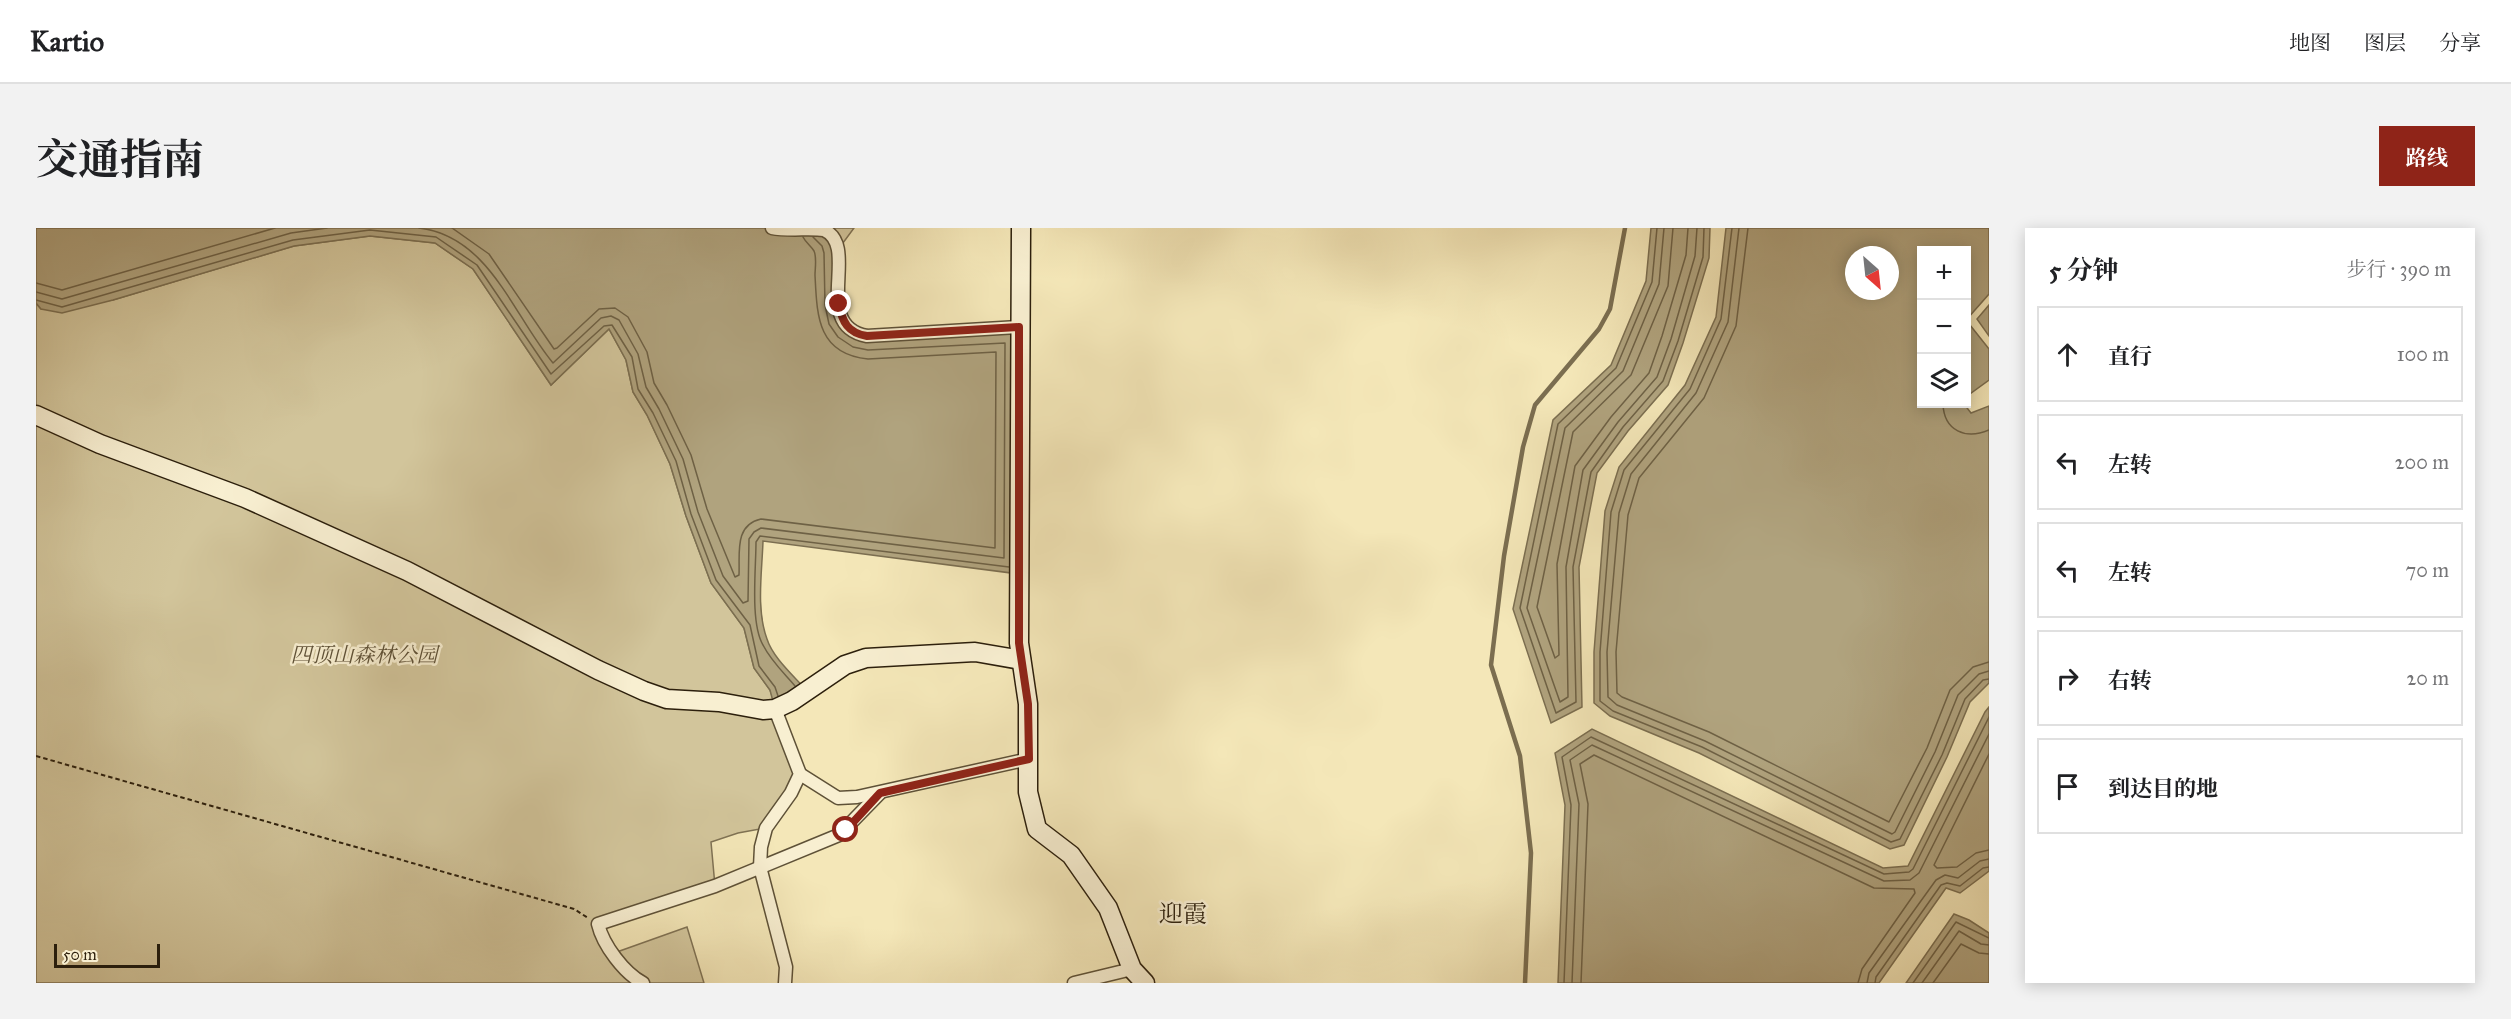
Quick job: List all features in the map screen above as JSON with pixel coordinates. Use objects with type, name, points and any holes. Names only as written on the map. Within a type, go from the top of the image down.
[{"type":"street","points":[[772,228],[823,229],[834,238],[842,320],[851,331],[859,335],[1019,327]]},
{"type":"street","points":[[1021,228],[1019,643],[1028,704],[1028,792],[1037,829],[1071,855],[1108,908],[1132,969],[1145,983]]},
{"type":"street","points":[[36,415],[100,444],[245,498],[397,566],[644,691],[667,699],[719,702],[763,710],[775,709],[792,701],[845,665],[866,658],[975,652],[1021,660]]},
{"type":"street","points":[[775,709],[800,774],[838,798],[857,798],[1029,759]]},
{"type":"street","points":[[785,983],[786,967],[760,867],[761,847],[766,828],[791,793],[800,774]]},
{"type":"street","points":[[643,983],[632,977],[601,936],[598,924],[715,886],[839,835],[880,793]]},
{"type":"street","points":[[1074,983],[1132,969]]},
{"type":"path","points":[[36,756],[574,909],[598,924]]},
{"type":"green space","points":[[772,228],[854,228],[837,251]]},
{"type":"green space","name":"四顶山森林公园","points":[[370,236],[435,243],[473,269],[551,385],[609,329],[626,360],[633,392],[647,415],[670,464],[686,516],[711,583],[744,628],[754,668],[770,690],[800,774],[766,828],[738,833],[711,842],[715,886],[598,924],[614,953],[687,927],[704,983],[36,983],[36,303],[41,309],[113,300],[294,246]]},
{"type":"water","points":[[36,228],[772,228],[804,229],[833,238],[839,304],[851,331],[1019,327],[1019,574],[763,541],[761,603],[767,639],[779,660],[807,691],[775,709],[770,690],[754,668],[744,628],[711,583],[686,516],[670,464],[647,415],[633,392],[626,360],[609,329],[551,385],[473,269],[435,243],[370,236],[294,246],[62,313],[41,309],[36,303]]},
{"type":"water","points":[[1651,228],[1710,228],[1709,258],[1668,385],[1628,431],[1597,473],[1579,567],[1582,707],[1551,723],[1513,609],[1553,420],[1611,365],[1646,281]]},
{"type":"water","points":[[1726,228],[1989,228],[1989,294],[1971,314],[1971,246],[1917,246],[1917,408],[1967,408],[1971,413],[1989,406],[1989,683],[1970,702],[1947,757],[1904,845],[1890,849],[1699,753],[1610,716],[1594,703],[1594,652],[1605,511],[1619,467],[1685,385],[1716,317]]},
{"type":"water","points":[[1989,305],[1989,336],[1977,319]]},
{"type":"water","points":[[1971,326],[1989,349],[1989,380],[1971,393]]},
{"type":"water","points":[[1989,707],[1989,871],[1960,893],[1946,888],[1879,983],[1558,983],[1565,805],[1555,753],[1592,729],[1883,868],[1908,866]]},
{"type":"water","points":[[1954,914],[1969,920],[1989,933],[1989,983],[1906,983]]},
{"type":"waterway","points":[[1525,983],[1531,853],[1520,756],[1491,665],[1504,556],[1523,447],[1535,405],[1599,329],[1610,309],[1625,228]]},
{"type":"district","name":"迎霞","points":[[1183,914]]},
{"type":"route","points":[[839,304],[842,320],[851,331],[859,335],[1019,327],[1019,643],[1028,704],[1029,759],[880,793],[857,815],[846,830]]}]
